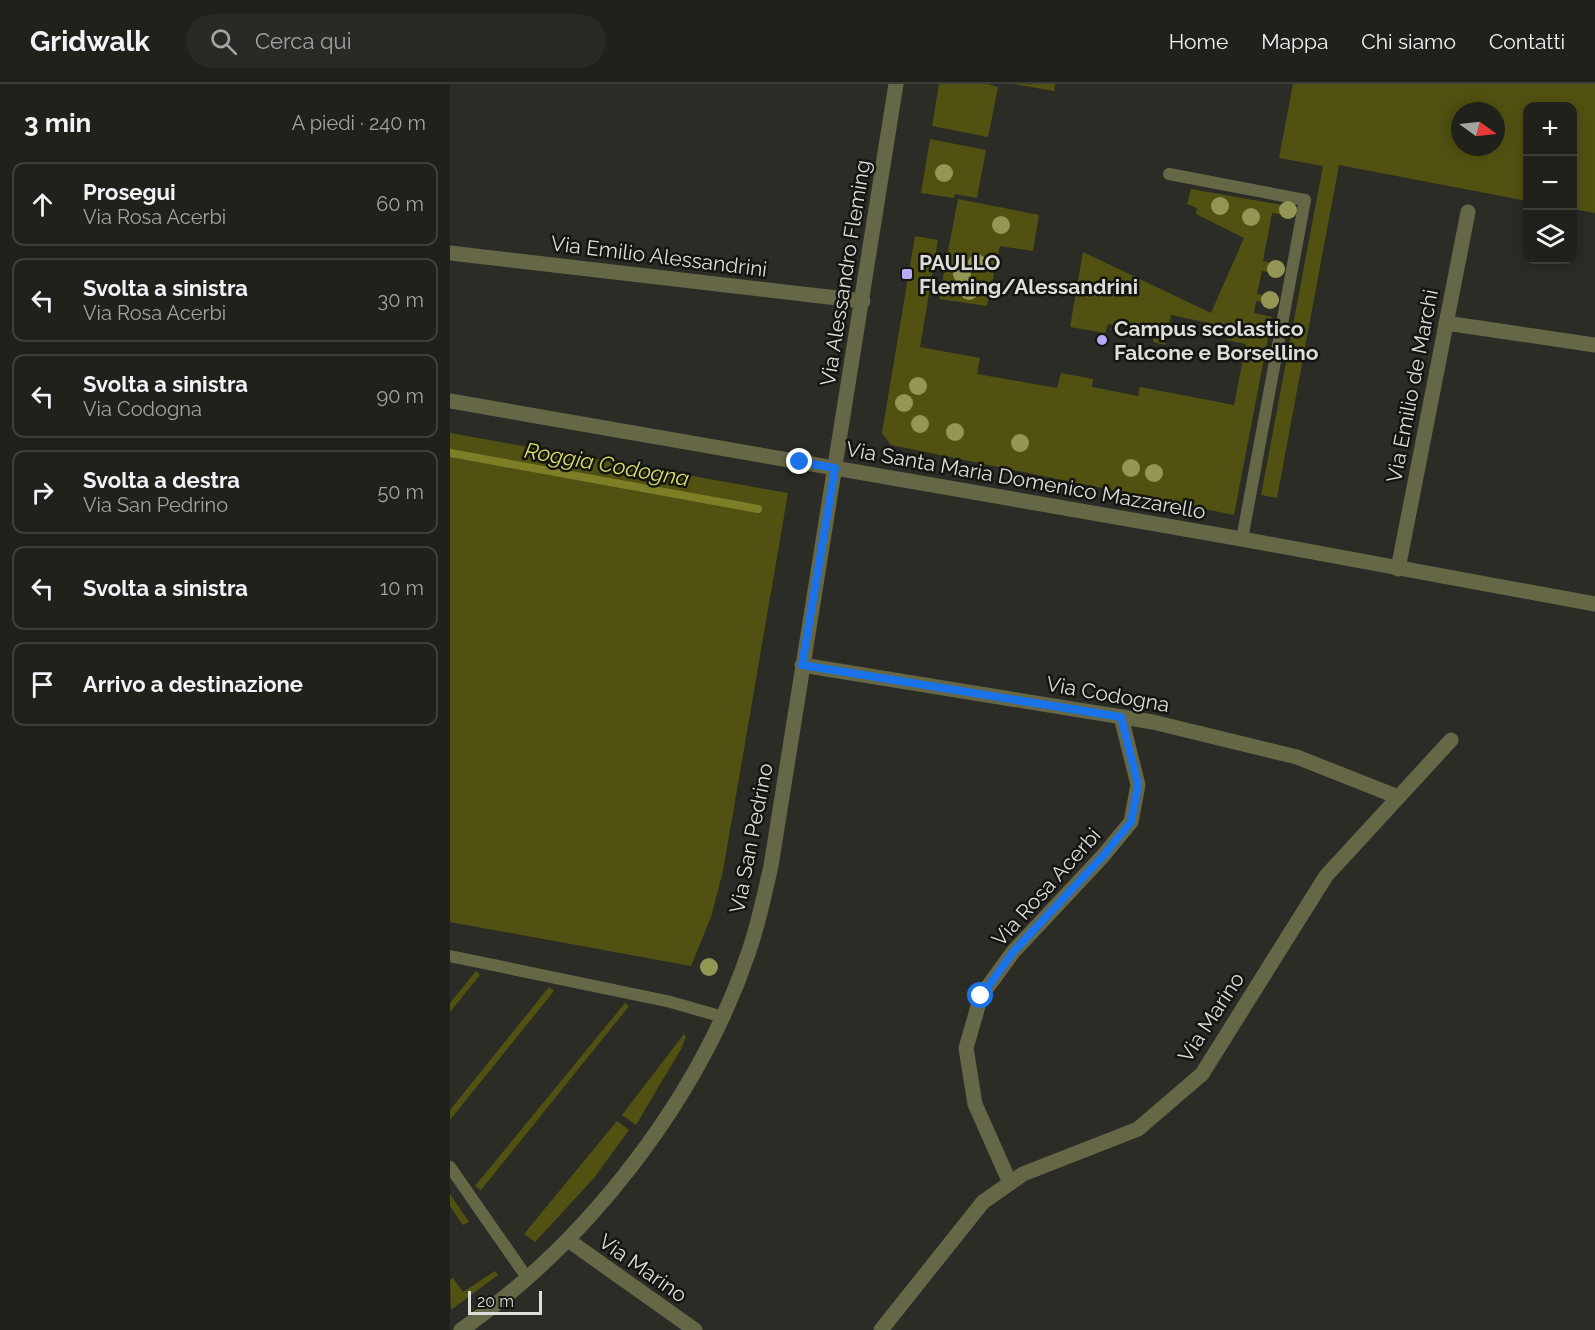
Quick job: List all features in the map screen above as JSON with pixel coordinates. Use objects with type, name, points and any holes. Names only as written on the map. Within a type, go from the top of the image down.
[{"type":"street","name":"Via Alessandro Fleming","points":[[835,468],[896,84]]},
{"type":"street","name":"Via Emilio de Marchi","points":[[1398,569],[1468,212]]},
{"type":"street","name":"Via Emilio Alessandrini","points":[[450,253],[863,301]]},
{"type":"street","points":[[1446,323],[1595,345]]},
{"type":"street","name":"Via Santa Maria Domenico Mazzarello","points":[[450,401],[1242,539],[1595,604]]},
{"type":"street","name":"Via San Pedrino","points":[[461,1330],[489,1311],[528,1279],[568,1240],[652,1140],[684,1089],[723,1017],[748,955],[771,866],[835,468]]},
{"type":"street","name":"Via Codogna","points":[[802,665],[1153,722],[1297,757],[1398,797]]},
{"type":"street","name":"Via Rosa Acerbi","points":[[1010,1183],[975,1104],[966,1048],[981,996],[1013,952],[1102,857],[1131,822],[1138,785],[1121,717]]},
{"type":"street","name":"Via Marino","points":[[881,1330],[983,1202],[1023,1174],[1138,1129],[1202,1074],[1326,876],[1451,740]]},
{"type":"street","name":"Via Marino","points":[[568,1240],[695,1330]]},
{"type":"lane","points":[[1169,174],[1305,200],[1242,539]]},
{"type":"lane","points":[[450,956],[667,1001],[723,1017]]},
{"type":"lane","points":[[450,1167],[528,1279]]},
{"type":"shaded area","points":[[939,84],[988,84],[998,87],[988,137],[932,126]]},
{"type":"shaded area","points":[[1013,84],[1055,84],[1054,91]]},
{"type":"shaded area","points":[[1293,84],[1595,84],[1595,213],[1577,210],[1577,102],[1523,102],[1523,200],[1339,165],[1277,498],[1261,495],[1323,166],[1279,158]]},
{"type":"shaded area","points":[[930,139],[986,150],[977,198],[955,194],[954,198],[921,193]]},
{"type":"shaded area","points":[[1191,189],[1294,207],[1292,216],[1272,213],[1263,261],[1282,265],[1280,274],[1262,271],[1257,294],[1276,297],[1274,304],[1256,301],[1254,313],[1272,317],[1234,515],[891,445],[882,433],[915,236],[938,240],[920,347],[980,358],[977,374],[1057,388],[1061,373],[1093,379],[1092,387],[1138,396],[1140,387],[1234,405],[1246,344],[1226,340],[1228,327],[1171,315],[1165,345],[1153,342],[1154,332],[1108,324],[1105,333],[1070,327],[1083,252],[1211,313],[1244,238],[1196,214],[1197,208],[1187,204]]},
{"type":"shaded area","points":[[958,199],[1039,215],[1033,251],[1000,246],[987,306],[939,299]]},
{"type":"shaded area","points":[[450,433],[788,493],[723,871],[711,917],[691,966],[450,922]]},
{"type":"shaded area","points":[[476,971],[480,975],[450,1012],[450,1003]]},
{"type":"shaded area","points":[[549,987],[554,991],[450,1120],[450,1110]]},
{"type":"shaded area","points":[[625,1003],[629,1006],[481,1190],[475,1186]]},
{"type":"shaded area","points":[[684,1034],[686,1037],[681,1049],[636,1125],[622,1115]]},
{"type":"shaded area","points":[[617,1121],[629,1130],[594,1178],[535,1242],[524,1234]]},
{"type":"shaded area","points":[[450,1194],[469,1222],[463,1225],[450,1206]]},
{"type":"shaded area","points":[[495,1271],[498,1275],[451,1310],[450,1280],[453,1278],[463,1292]]},
{"type":"waterway","name":"Roggia Codogna","points":[[450,453],[758,509]]},
{"type":"place","name":"PAULLO Fleming/Alessandrini","points":[[907,274]]},
{"type":"place","name":"Campus scolastico Falcone e Borsellino","points":[[1102,340]]},
{"type":"route","points":[[800,462],[835,468],[802,665],[1121,717],[1138,785],[1131,822],[1102,857],[1013,952],[981,996]]}]
